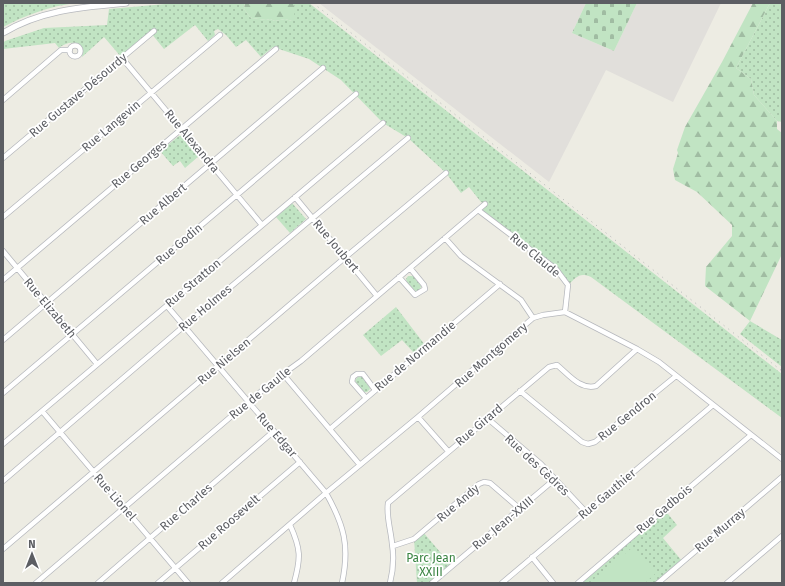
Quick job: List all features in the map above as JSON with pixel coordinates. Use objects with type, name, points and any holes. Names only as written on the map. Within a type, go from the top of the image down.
[{"type":"street","points":[[3,33],[29,20],[54,12],[81,7],[126,3]]},
{"type":"street","name":"Rue Gustave-Désourdy","points":[[3,158],[154,31]]},
{"type":"street","name":"Rue Langevin","points":[[3,217],[220,35]]},
{"type":"street","name":"Rue Georges","points":[[3,280],[276,49]]},
{"type":"street","points":[[3,100],[61,50],[70,50]]},
{"type":"street","name":"Rue Alexandra","points":[[122,58],[262,224]]},
{"type":"street","name":"Rue Albert","points":[[3,340],[324,68]]},
{"type":"street","name":"Rue Godin","points":[[3,393],[356,94]]},
{"type":"street","name":"Rue Stratton","points":[[3,444],[383,123]]},
{"type":"street","name":"Rue Holmes","points":[[3,481],[184,326],[408,138]]},
{"type":"street","name":"Rue Nielsen","points":[[3,549],[446,174]]},
{"type":"street","name":"Rue Joubert","points":[[295,197],[377,296]]},
{"type":"street","name":"Rue de Gaulle","points":[[36,583],[248,402],[283,374],[301,362],[485,204]]},
{"type":"street","name":"Rue Claude","points":[[478,210],[556,269],[568,285],[565,312]]},
{"type":"street","points":[[445,238],[461,256],[521,300],[533,318]]},
{"type":"street","name":"Rue Elizabeth","points":[[3,251],[97,364]]},
{"type":"street","points":[[399,277],[415,295],[425,289],[424,285],[410,268]]},
{"type":"street","name":"Rue de Normandie","points":[[330,429],[500,284]]},
{"type":"street","name":"Rue Edgar","points":[[166,306],[326,493],[336,510],[346,539],[346,565],[342,583]]},
{"type":"street","points":[[565,312],[659,362],[782,459]]},
{"type":"street","name":"Rue Montgomery","points":[[222,583],[533,318],[565,312]]},
{"type":"street","name":"Rue Girard","points":[[390,583],[392,576],[393,546],[386,511],[388,503],[549,367],[558,365],[582,386],[596,386],[637,349]]},
{"type":"street","points":[[283,374],[360,465]]},
{"type":"street","points":[[366,398],[352,382],[353,377],[358,374],[363,374],[375,390]]},
{"type":"street","name":"Rue Gendron","points":[[520,390],[582,442],[588,444],[596,442],[676,376]]},
{"type":"street","name":"Rue Gauthier","points":[[502,583],[712,405]]},
{"type":"street","name":"Rue Lionel","points":[[42,411],[188,583]]},
{"type":"street","points":[[418,417],[448,451]]},
{"type":"street","name":"Rue des Cèdres","points":[[487,418],[541,464],[586,512]]},
{"type":"street","name":"Rue Charles","points":[[98,583],[274,432]]},
{"type":"street","name":"Rue Gadbois","points":[[578,583],[751,435]]},
{"type":"street","name":"Rue Roosevelt","points":[[158,583],[300,462]]},
{"type":"street","name":"Rue Murray","points":[[658,583],[782,477]]},
{"type":"street","name":"Rue Jean-XXIII","points":[[432,583],[555,479]]},
{"type":"street","name":"Rue Andy","points":[[393,546],[414,540],[479,484],[484,482],[490,483],[520,509]]},
{"type":"street","points":[[290,525],[296,539],[300,560],[294,583]]},
{"type":"street","points":[[727,583],[782,536]]},
{"type":"street","points":[[532,558],[553,583]]},
{"type":"street","points":[[438,578],[442,583]]},
{"type":"shaded area","points":[[319,3],[586,3],[572,33],[614,51],[637,3],[721,3],[673,102],[606,70],[549,182]]},
{"type":"green space","points":[[76,3],[57,6],[38,12],[3,27],[3,4]]},
{"type":"green space","points":[[177,3],[245,3],[244,9],[252,18],[266,20],[270,19],[275,21],[285,19],[292,21],[294,14],[293,3],[309,3],[782,374],[782,418],[591,277],[584,275],[578,276],[568,285],[556,269],[478,210],[485,204],[481,202],[469,187],[461,193],[446,173],[408,138],[383,123],[341,80],[309,59],[273,47],[261,57],[246,40],[236,47],[226,35],[218,29],[214,31],[215,35],[208,41],[195,25],[164,49],[151,33],[122,58],[104,37],[82,57],[83,49],[75,43],[68,43],[59,48],[55,43],[3,49],[3,43],[5,41],[44,28],[107,25],[109,9]]},
{"type":"green space","points":[[245,3],[293,3],[297,10],[294,14],[296,18],[292,21],[285,19],[275,21],[270,19],[266,20],[252,18],[244,9]]},
{"type":"green space","points":[[586,3],[637,3],[614,51],[572,33]]},
{"type":"green space","points":[[753,3],[770,3],[736,68],[751,79],[754,95],[777,121],[777,129],[782,133],[782,254],[750,321],[705,286],[706,267],[732,236],[732,225],[697,192],[675,180],[673,169],[678,153],[677,150],[685,127]]},
{"type":"green space","points":[[770,3],[782,3],[782,122],[777,121],[754,95],[751,79],[736,68]]},
{"type":"green space","points":[[179,136],[182,136],[199,156],[185,168],[180,161],[173,166],[160,151]]},
{"type":"green space","points":[[292,203],[306,219],[290,233],[276,217]]},
{"type":"green space","points":[[408,276],[413,276],[421,286],[420,290],[415,291],[410,287],[406,279]]},
{"type":"green space","points":[[396,307],[425,345],[414,353],[402,340],[381,356],[363,335]]},
{"type":"green space","points":[[750,321],[782,340],[782,367],[740,334]]},
{"type":"green space","points":[[358,377],[362,377],[369,386],[370,389],[367,392],[363,392],[356,383],[355,380]]},
{"type":"green space","points":[[664,509],[677,525],[663,538],[682,561],[656,583],[578,583]]},
{"type":"green space","name":"Parc Jean XXIII","points":[[423,532],[452,566],[432,583],[417,583],[414,539]]},
{"type":"green space","points":[[633,547],[656,573],[645,583],[589,583]]},
{"type":"railway","points":[[313,3],[782,371]]}]
